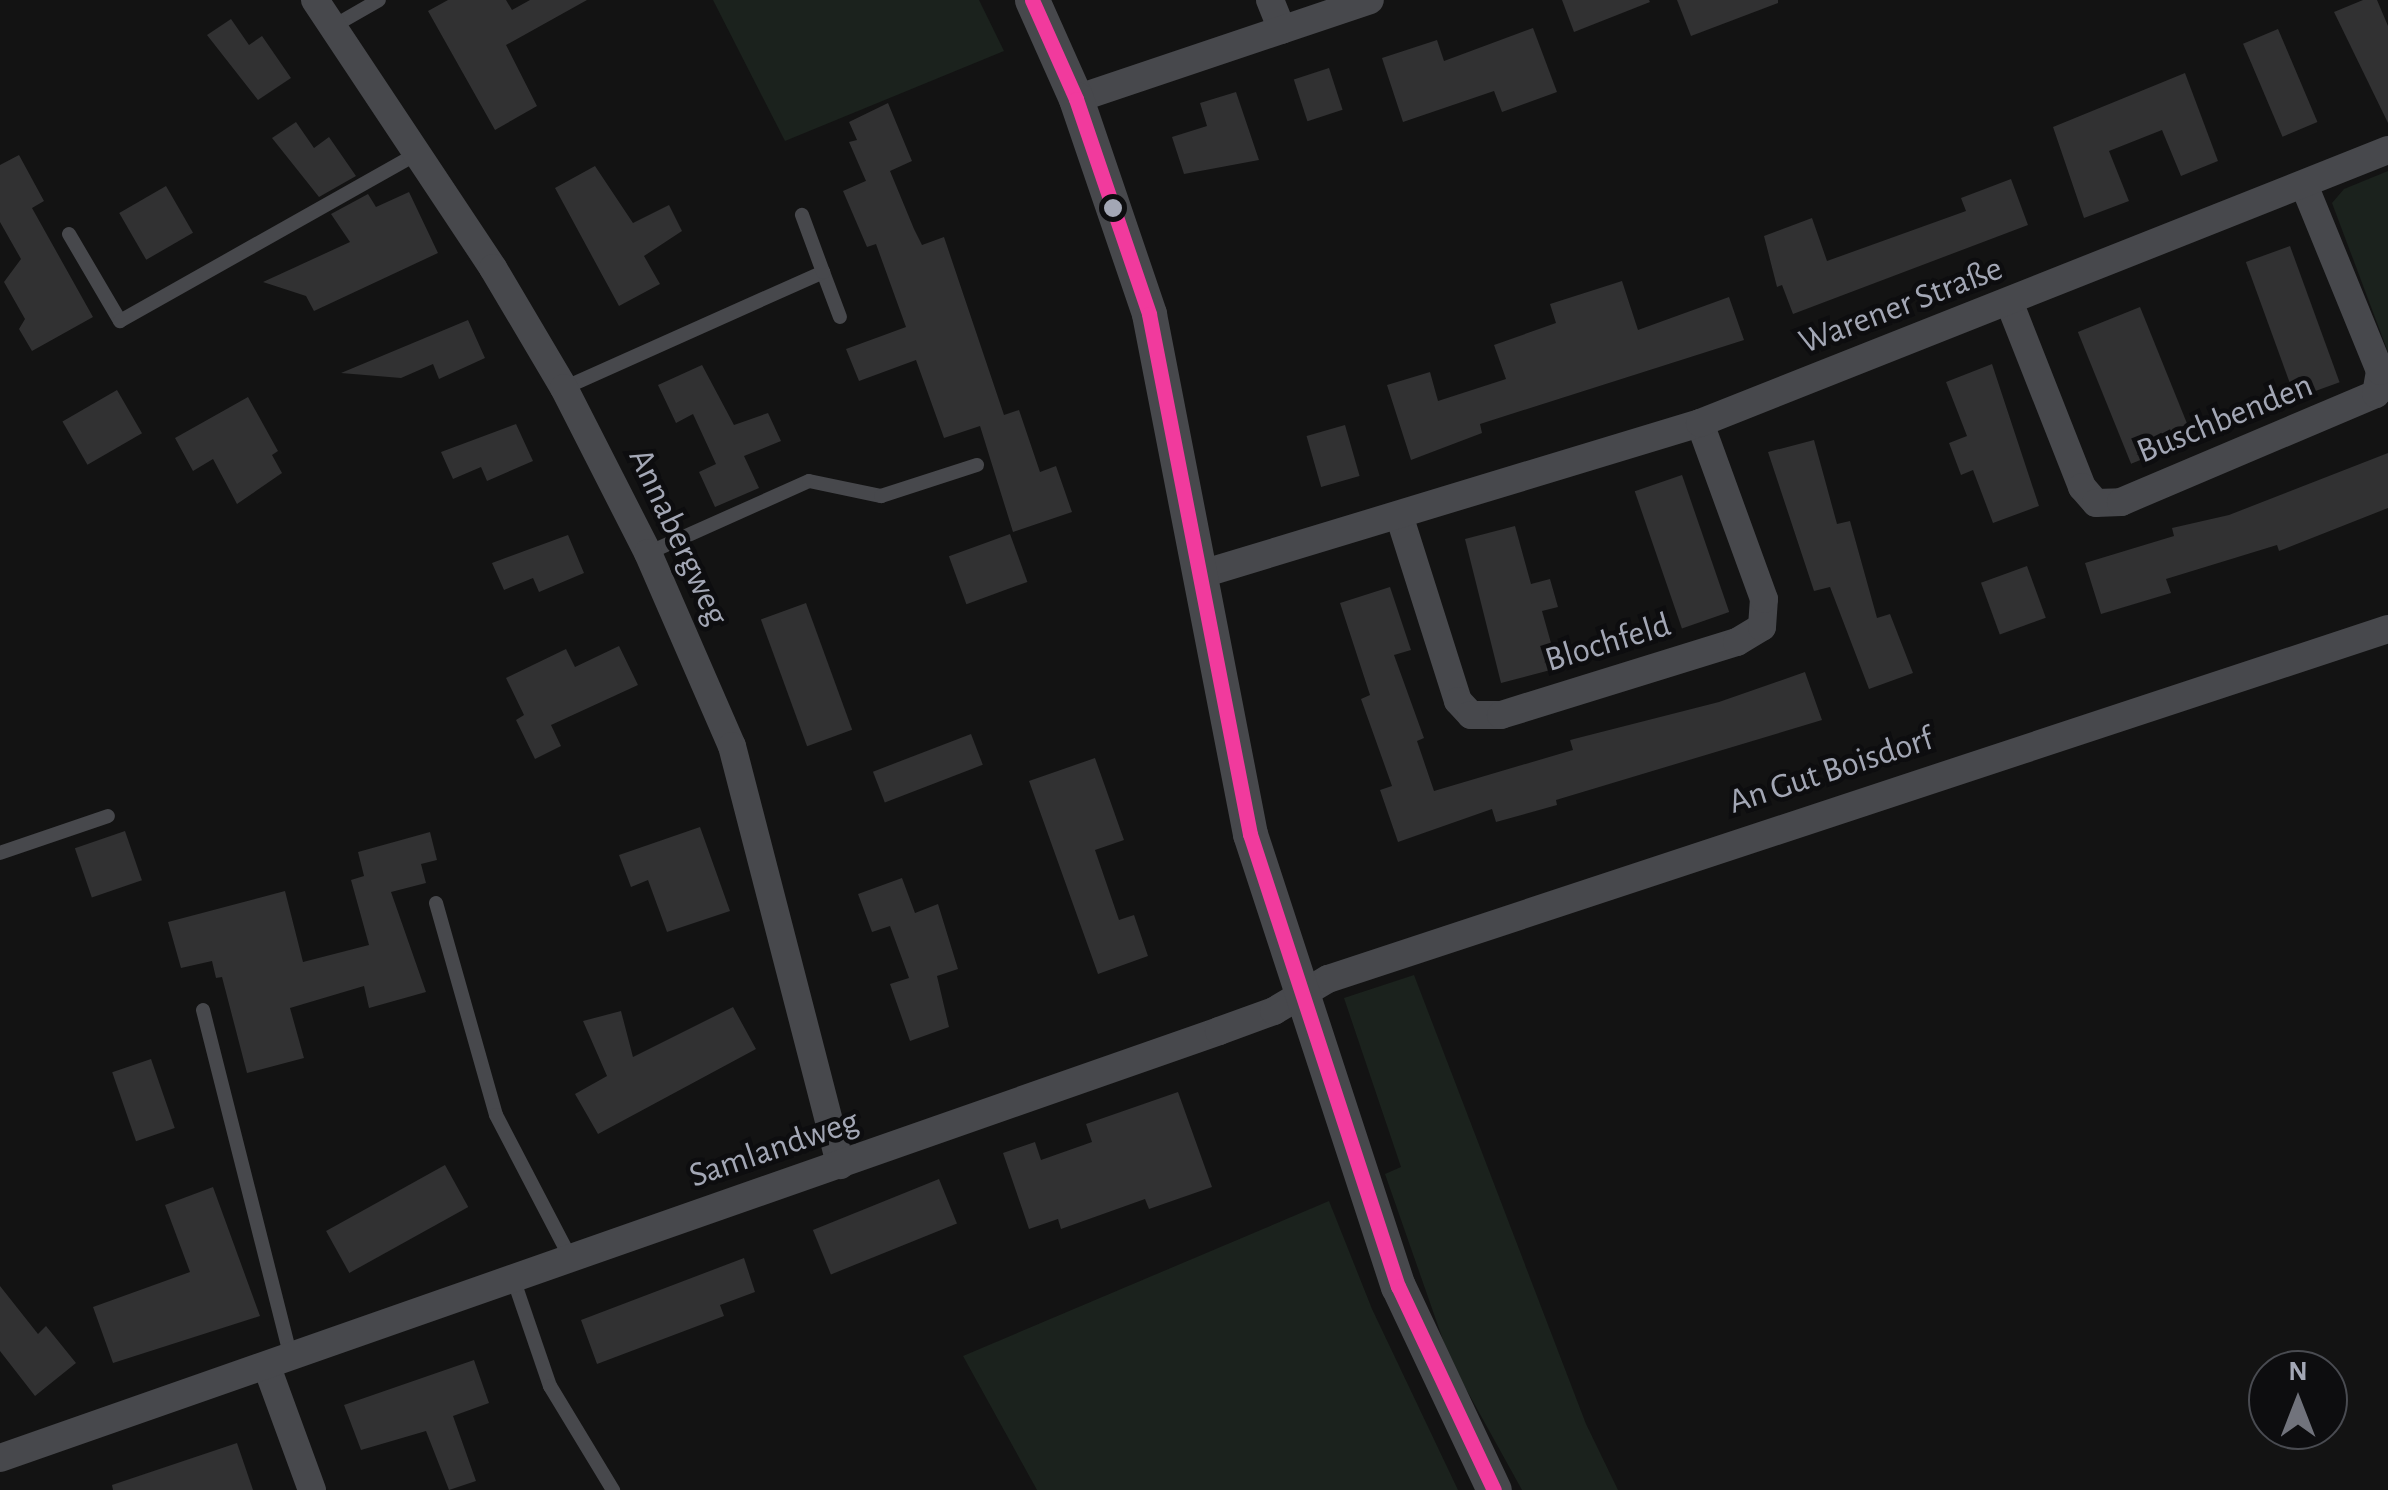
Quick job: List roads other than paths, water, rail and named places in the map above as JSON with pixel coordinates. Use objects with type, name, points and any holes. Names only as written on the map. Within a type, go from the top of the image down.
[{"type":"street","name":"Annabergweg","points":[[315,0],[564,388],[648,552],[732,746],[840,1165]]},
{"type":"street","points":[[1032,0],[1076,98],[1149,314],[1202,574],[1234,780],[1300,993],[1398,1286],[1494,1490]]},
{"type":"street","points":[[1270,0],[1282,30]]},
{"type":"street","points":[[1076,98],[1370,0]]},
{"type":"street","name":"Warener Straße","points":[[1202,574],[1700,423],[2305,188],[2388,150]]},
{"type":"street","name":"Buschbenden","points":[[2010,304],[2082,487],[2096,503],[2121,502],[2376,394],[2380,371],[2305,188]]},
{"type":"street","name":"Blochfeld","points":[[1399,515],[1458,701],[1471,716],[1501,716],[1737,642],[1762,627],[1764,599],[1700,423]]},
{"type":"street","name":"An Gut Boisdorf","points":[[1300,993],[1665,865],[2388,629]]},
{"type":"street","name":"Samlandweg","points":[[0,1458],[514,1282],[1274,1010],[1300,993]]},
{"type":"street","points":[[279,1363],[312,1490]]},
{"type":"lane","points":[[331,27],[380,0]]},
{"type":"lane","points":[[69,234],[120,321],[415,155]]},
{"type":"lane","points":[[802,215],[840,317]]},
{"type":"lane","points":[[564,388],[823,272]]},
{"type":"lane","points":[[648,552],[809,481],[881,496],[978,465]]},
{"type":"lane","points":[[0,853],[108,816]]},
{"type":"lane","points":[[436,903],[496,1115],[572,1261]]},
{"type":"lane","points":[[203,1010],[279,1363]]},
{"type":"lane","points":[[514,1282],[550,1386],[613,1490]]}]
